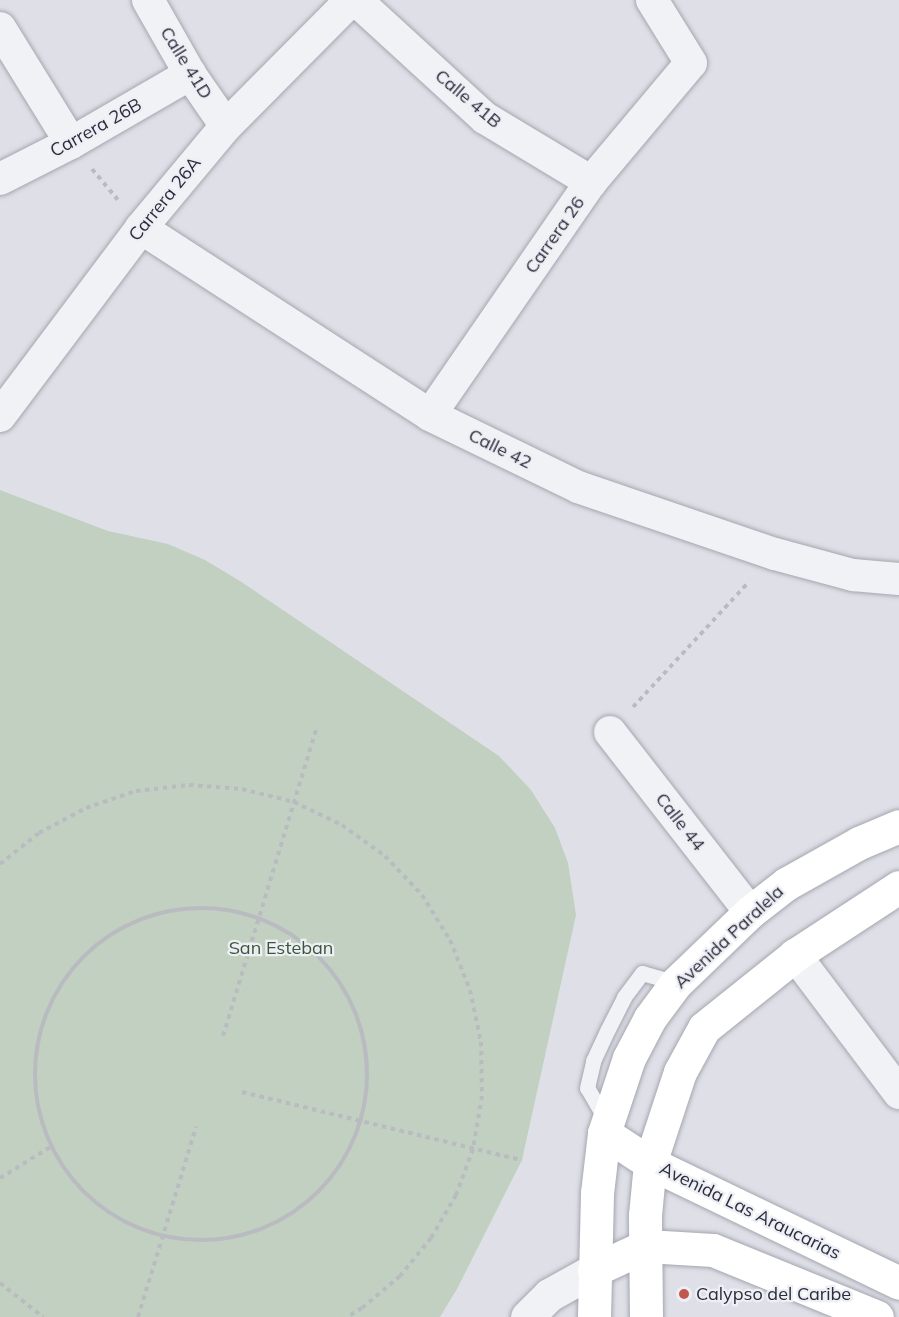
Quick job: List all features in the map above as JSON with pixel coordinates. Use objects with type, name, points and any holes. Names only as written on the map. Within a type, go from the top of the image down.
[{"type":"main road","name":"Avenida Paralela","points":[[594,1317],[597,1193],[606,1128],[629,1058],[650,1018],[676,983],[750,912],[786,884],[859,843],[899,826]]},
{"type":"main road","points":[[646,1317],[645,1215],[650,1163],[680,1072],[704,1028],[795,955],[896,889]]},
{"type":"main road","name":"Avenida Las Araucarias","points":[[606,1128],[650,1163],[899,1283]]},
{"type":"main road","points":[[594,1270],[646,1246],[713,1251],[877,1317]]},
{"type":"street","name":"Calle 41D","points":[[148,0],[190,74],[226,126]]},
{"type":"street","name":"Carrera 26A","points":[[0,416],[141,228],[226,126],[351,0]]},
{"type":"street","name":"Calle 41B","points":[[356,0],[485,118],[591,182]]},
{"type":"street","name":"Carrera 26","points":[[430,415],[591,182],[691,63],[652,0]]},
{"type":"street","points":[[0,28],[71,143]]},
{"type":"street","name":"Carrera 26B","points":[[0,179],[71,143],[190,74]]},
{"type":"street","name":"Calle 42","points":[[141,228],[430,415],[578,487],[775,554],[853,575],[899,579]]},
{"type":"street","name":"Calle 44","points":[[610,732],[750,912]]},
{"type":"street","points":[[795,955],[899,1093]]},
{"type":"street","points":[[527,1317],[549,1296],[594,1270]]},
{"type":"path","points":[[71,143],[141,228]]},
{"type":"path","points":[[610,732],[775,554]]},
{"type":"path","points":[[223,1036],[317,726]]},
{"type":"path","points":[[0,864],[39,832],[86,808],[136,791],[189,785],[242,789],[294,802],[342,825],[385,856],[422,895],[450,940],[470,990],[481,1042],[482,1096],[473,1149],[456,1195],[431,1238],[400,1276],[362,1308],[347,1317]]},
{"type":"path","points":[[194,907],[227,910],[259,918],[287,932],[312,950],[333,973],[349,999],[360,1029],[366,1059],[366,1090],[360,1121],[350,1147],[336,1171],[318,1193],[296,1211],[272,1225],[237,1237],[190,1241],[162,1237],[135,1227],[108,1213],[86,1195],[66,1172],[52,1146],[40,1115],[35,1083],[37,1050],[45,1018],[59,988],[78,962],[103,940],[122,928],[162,912],[194,907]]},
{"type":"path","points":[[242,1092],[522,1160]]},
{"type":"path","points":[[138,1317],[196,1127]]},
{"type":"path","points":[[0,1178],[52,1146]]},
{"type":"path","points":[[0,1283],[43,1317]]},
{"type":"green space","name":"San Esteban","points":[[0,490],[108,531],[168,544],[205,560],[240,581],[499,756],[531,790],[555,828],[568,863],[576,915],[522,1160],[457,1289],[440,1317],[0,1317]]},
{"type":"place","name":"Calypso del Caribe","points":[[684,1294]]}]
